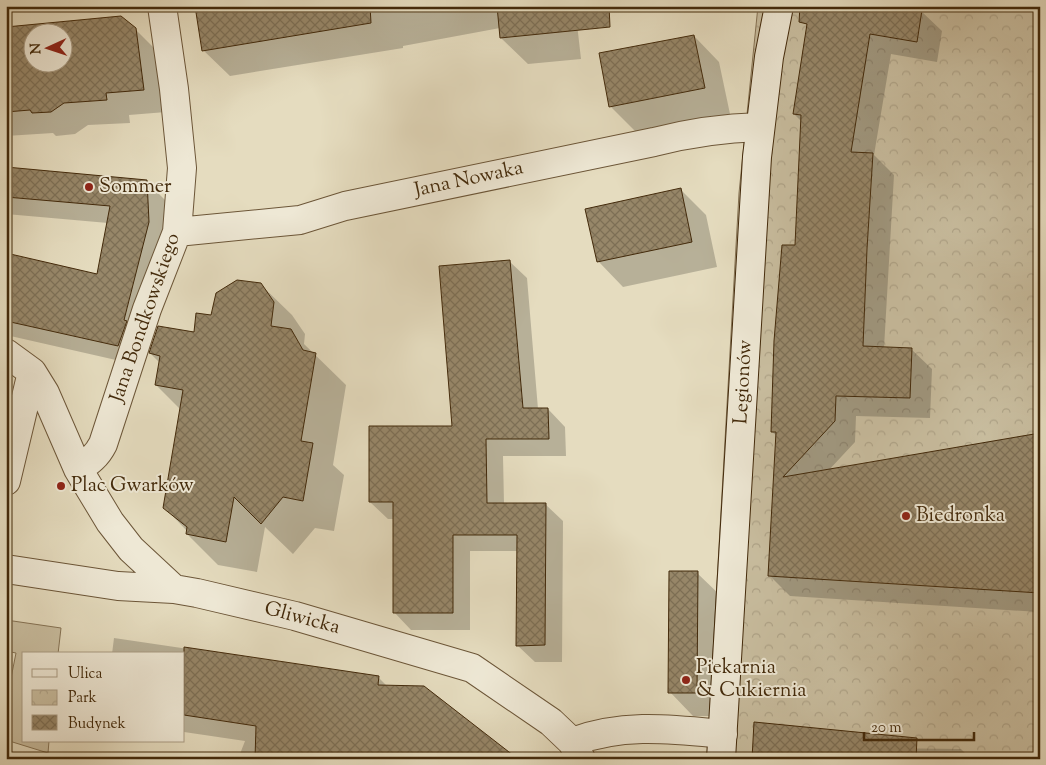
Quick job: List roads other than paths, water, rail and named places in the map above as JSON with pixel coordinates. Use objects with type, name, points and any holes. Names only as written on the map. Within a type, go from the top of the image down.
[{"type":"street","name":"Jana Bondkowskiego","points":[[78,469],[94,458],[103,444],[147,309],[177,232],[182,168],[174,89],[162,6]]},
{"type":"street","name":"Legionów","points":[[722,746],[760,128],[769,58],[779,6]]},
{"type":"street","name":"Jana Nowaka","points":[[177,232],[300,220],[345,206],[685,134],[741,128],[760,128]]},
{"type":"street","points":[[6,353],[32,372],[44,393],[78,469],[110,522],[132,549],[174,589]]},
{"type":"street","points":[[6,481],[32,372]]},
{"type":"street","name":"Gliwicka","points":[[6,569],[118,586],[174,589],[295,616],[472,668],[543,715],[558,728],[576,751],[589,736],[611,730],[633,729],[675,730],[722,746]]},
{"type":"place","name":"Sommer","points":[[89,187]]},
{"type":"place","name":"Plac Gwarków","points":[[61,486]]},
{"type":"place","name":"Biedronka","points":[[906,516]]},
{"type":"place","name":"Piekarnia & Cukiernia","points":[[686,680]]}]
